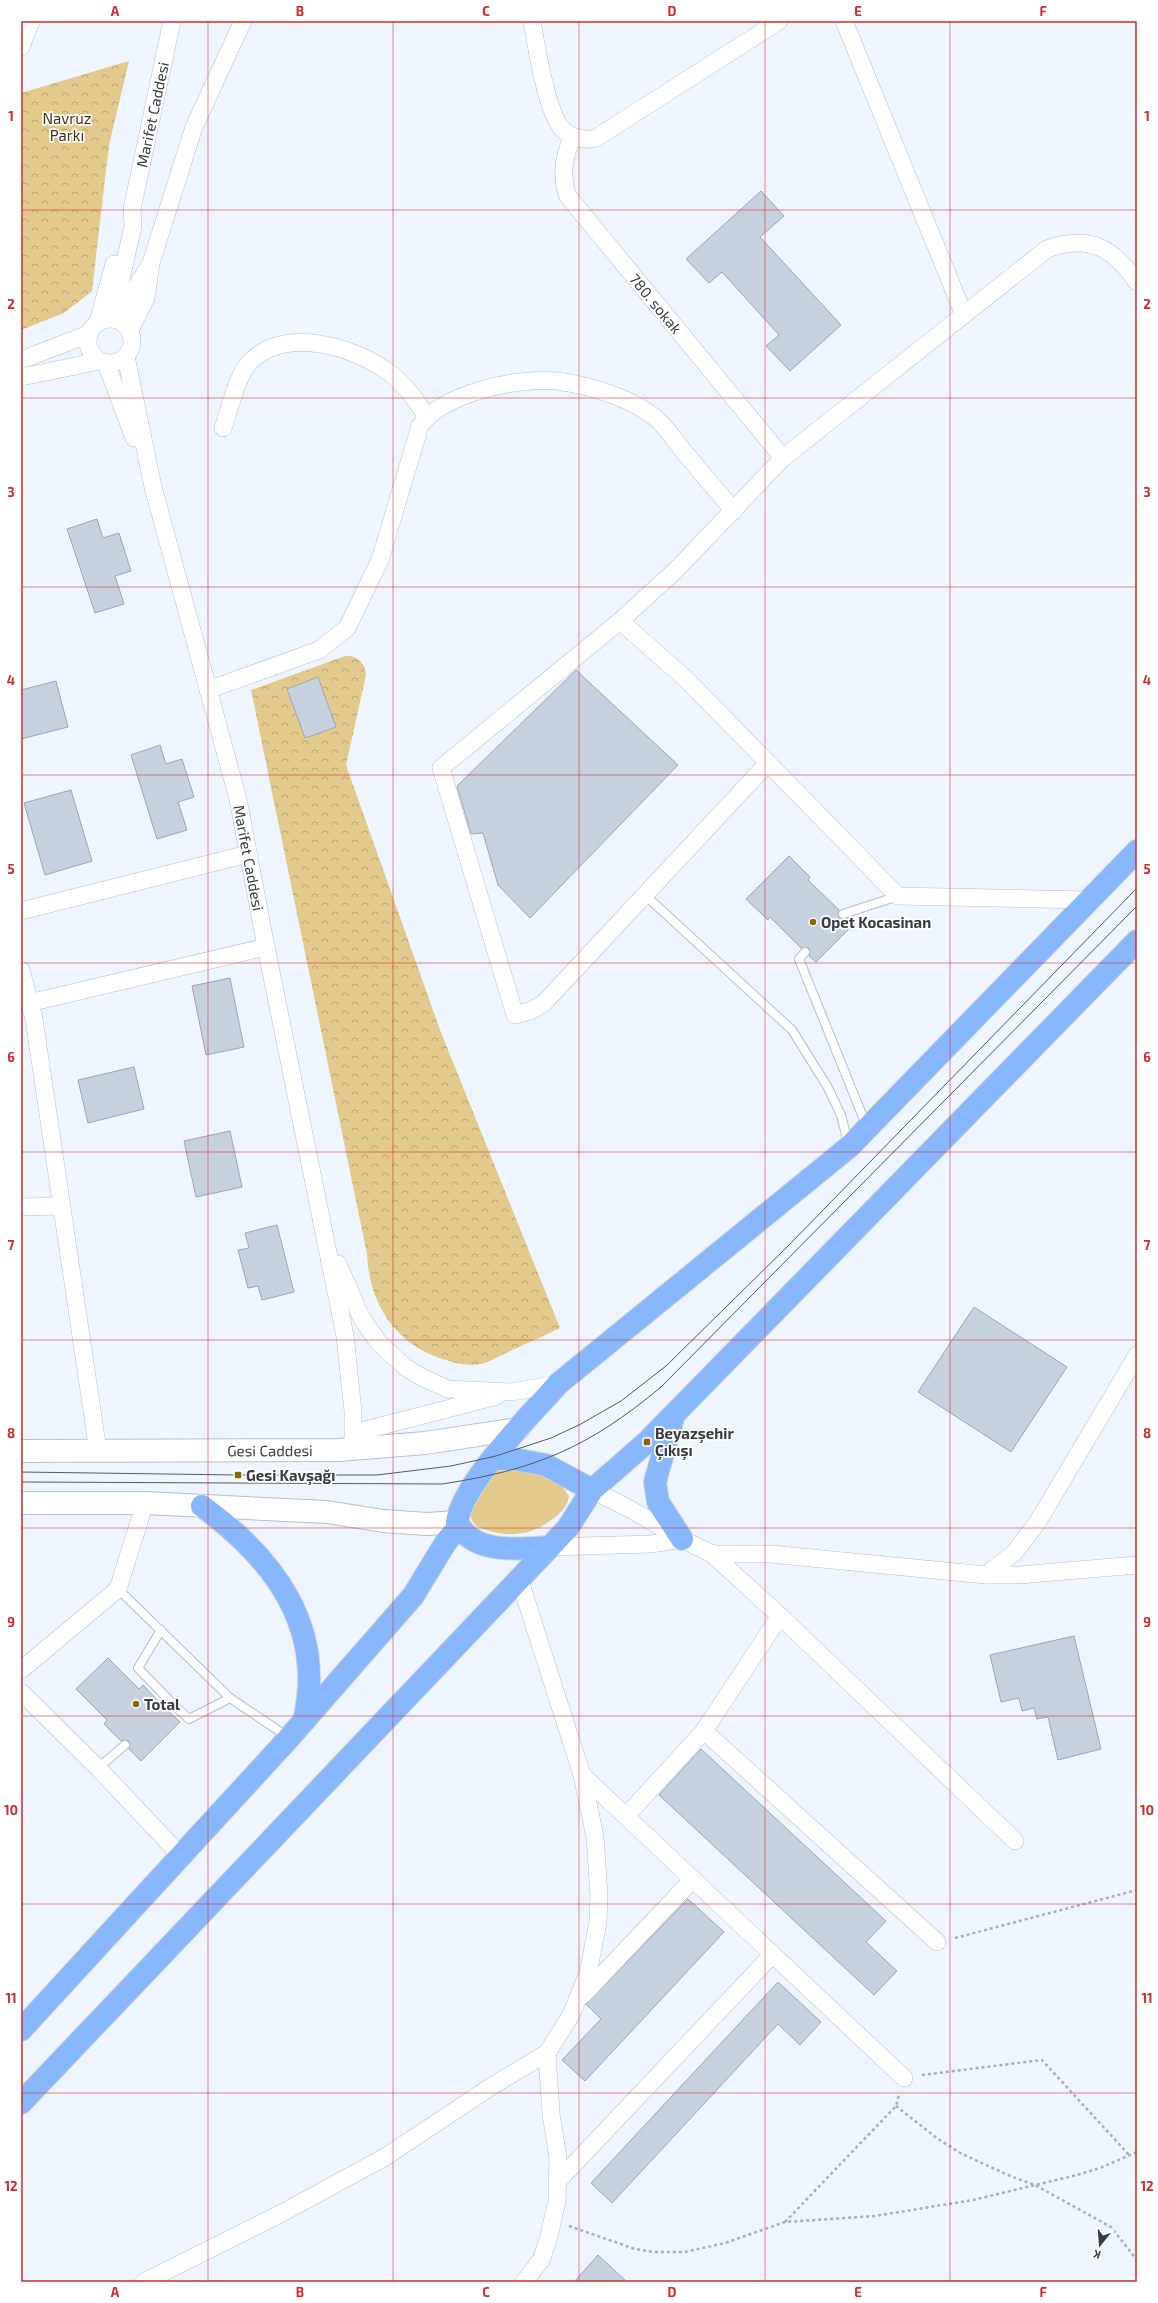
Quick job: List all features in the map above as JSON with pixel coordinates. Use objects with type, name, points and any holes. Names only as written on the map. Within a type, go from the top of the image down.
[{"type":"highway","points":[[21,2030],[182,1857],[289,1738],[413,1596],[454,1530],[458,1514],[468,1494],[518,1429],[558,1384],[849,1147],[1087,900],[1137,851]]},
{"type":"highway","points":[[21,2103],[567,1529],[592,1490],[648,1442],[1137,941]]},
{"type":"highway","points":[[674,1415],[655,1482],[658,1502],[682,1539]]},
{"type":"highway","points":[[494,1459],[514,1459],[546,1465],[592,1490]]},
{"type":"highway","points":[[202,1506],[232,1529],[259,1556],[274,1575],[296,1612],[303,1630],[309,1666],[308,1703],[304,1721]]},
{"type":"highway","points":[[454,1530],[491,1547],[513,1549],[549,1547]]},
{"type":"main road","name":"Gesi Caddesi","points":[[21,1451],[98,1451],[354,1441],[425,1443],[518,1429]]},
{"type":"main road","points":[[21,1503],[145,1503],[327,1512],[383,1521],[427,1524],[454,1530]]},
{"type":"street","points":[[21,47],[31,21]]},
{"type":"street","name":"Marifet Caddesi","points":[[110,325],[125,222],[132,209],[172,21]]},
{"type":"street","points":[[153,487],[103,362],[90,350],[110,325],[146,298],[151,263],[194,127],[243,21]]},
{"type":"street","points":[[532,21],[541,70],[555,118],[560,126],[573,137],[581,139],[596,138],[779,21]]},
{"type":"street","points":[[844,21],[964,315]]},
{"type":"street","name":"780. sokak","points":[[573,137],[564,163],[564,184],[567,195],[783,458]]},
{"type":"street","points":[[768,763],[543,1004],[530,1011],[515,1015],[441,768],[620,621],[675,571],[783,458],[1047,249],[1058,245],[1082,243],[1104,249],[1123,262],[1137,282]]},
{"type":"street","points":[[21,378],[103,362],[120,361],[126,357],[133,344],[110,325]]},
{"type":"street","points":[[21,360],[110,325]]},
{"type":"street","points":[[223,428],[243,370],[258,355],[268,349],[287,344],[328,346],[344,350],[369,360],[388,372],[403,385],[427,417]]},
{"type":"street","points":[[126,357],[153,487]]},
{"type":"street","points":[[208,690],[319,650],[347,628],[380,560],[417,437],[427,417],[440,407],[466,396],[504,385],[540,380],[556,381],[594,389],[633,404],[653,416],[672,435],[734,511]]},
{"type":"street","name":"Marifet Caddesi","points":[[153,487],[238,799],[266,947],[325,1234]]},
{"type":"street","points":[[620,621],[687,680],[898,896],[1087,900]]},
{"type":"street","points":[[21,910],[248,854]]},
{"type":"street","points":[[29,1003],[266,947]]},
{"type":"street","points":[[21,970],[34,1019],[98,1451]]},
{"type":"street","points":[[21,1207],[61,1206]]},
{"type":"street","points":[[325,1234],[362,1319],[379,1343],[389,1353],[423,1378],[448,1388],[511,1392]]},
{"type":"street","points":[[325,1234],[345,1336],[350,1374],[354,1441],[511,1392],[558,1384]]},
{"type":"street","points":[[986,1575],[1014,1553],[1037,1523],[1137,1355]]},
{"type":"street","points":[[592,1490],[630,1508],[682,1539],[712,1554],[780,1616],[1015,1841]]},
{"type":"street","points":[[21,1670],[118,1589],[145,1503]]},
{"type":"street","points":[[549,1547],[651,1544],[682,1539]]},
{"type":"street","points":[[712,1554],[771,1554],[986,1575],[1019,1575],[1137,1565]]},
{"type":"street","points":[[144,2282],[346,2179],[391,2154],[492,2086],[547,2053],[560,2034],[577,2002],[588,1973],[595,1948],[599,1896],[594,1838],[582,1775],[519,1578]]},
{"type":"street","points":[[626,1816],[704,1731],[780,1616]]},
{"type":"street","points":[[21,1692],[98,1768],[182,1857]]},
{"type":"street","points":[[704,1731],[937,1942]]},
{"type":"street","points":[[582,1775],[904,2078]]},
{"type":"street","points":[[577,2002],[693,1880]]},
{"type":"street","points":[[558,2181],[773,1954]]},
{"type":"street","points":[[524,2282],[541,2260],[553,2221],[558,2181],[547,2053]]},
{"type":"lane","points":[[645,895],[792,1030],[827,1086],[841,1116],[849,1147]]},
{"type":"lane","points":[[843,914],[898,896]]},
{"type":"lane","points":[[805,952],[799,959],[867,1128]]},
{"type":"lane","points":[[118,1589],[230,1698],[289,1738]]},
{"type":"lane","points":[[161,1630],[138,1668],[165,1702],[189,1719],[230,1698]]},
{"type":"lane","points":[[98,1768],[124,1745]]},
{"type":"path","points":[[937,1942],[1137,1890]]},
{"type":"path","points":[[904,2078],[1042,2060],[1130,2156]]},
{"type":"path","points":[[785,2222],[896,2106],[928,2131],[962,2154],[1010,2176],[1035,2185],[1111,2227],[1137,2260]]},
{"type":"path","points":[[553,2221],[635,2249],[671,2252],[725,2243],[785,2222],[875,2216],[972,2200],[1100,2168],[1137,2152]]},
{"type":"green space","name":"Navruz Parkı","points":[[129,61],[109,145],[92,291],[64,313],[21,330],[21,93]]},
{"type":"green space","points":[[345,656],[360,660],[364,666],[366,675],[346,765],[440,1030],[560,1328],[490,1361],[478,1365],[459,1364],[428,1353],[413,1345],[388,1320],[373,1290],[367,1254],[251,690]]},
{"type":"green space","points":[[500,1467],[527,1467],[561,1485],[569,1496],[566,1505],[560,1513],[545,1525],[526,1532],[516,1534],[496,1533],[476,1526],[471,1518],[473,1506],[496,1470]]},
{"type":"building","points":[[761,191],[784,216],[760,237],[841,325],[790,371],[766,346],[779,335],[722,272],[709,283],[686,259]]},
{"type":"building","points":[[97,519],[103,538],[119,533],[131,571],[115,576],[124,604],[95,613],[67,529]]},
{"type":"building","points":[[576,670],[678,765],[530,918],[498,885],[483,833],[471,834],[457,786]]},
{"type":"building","points":[[318,677],[336,727],[305,738],[287,689]]},
{"type":"building","points":[[56,681],[68,727],[21,739],[21,690]]},
{"type":"building","points":[[160,745],[166,764],[182,759],[194,797],[178,802],[187,830],[157,839],[131,755]]},
{"type":"building","points":[[71,790],[92,861],[45,875],[24,803]]},
{"type":"building","points":[[789,856],[810,877],[808,880],[839,910],[839,918],[847,918],[853,925],[816,962],[809,956],[809,948],[801,948],[770,917],[768,920],[746,899]]},
{"type":"building","points":[[230,978],[244,1047],[206,1055],[192,986]]},
{"type":"building","points":[[134,1067],[144,1109],[88,1123],[78,1080]]},
{"type":"building","points":[[230,1131],[242,1187],[196,1197],[184,1141]]},
{"type":"building","points":[[277,1225],[294,1292],[262,1300],[258,1286],[248,1288],[238,1250],[249,1248],[245,1233]]},
{"type":"building","points":[[974,1307],[1067,1367],[1011,1452],[918,1392]]},
{"type":"building","points":[[1074,1636],[1101,1749],[1058,1760],[1048,1717],[1037,1719],[1034,1708],[1022,1711],[1019,1698],[1001,1702],[990,1655]]},
{"type":"building","points":[[108,1658],[139,1689],[143,1685],[158,1701],[158,1709],[166,1709],[180,1722],[141,1761],[129,1749],[129,1741],[121,1741],[104,1724],[107,1720],[76,1689]]},
{"type":"building","points":[[701,1749],[886,1921],[866,1942],[897,1971],[874,1995],[659,1795]]},
{"type":"building","points":[[688,1899],[724,1932],[585,2081],[562,2060],[601,2019],[586,2004]]},
{"type":"building","points":[[778,1982],[821,2022],[800,2045],[778,2024],[612,2203],[591,2183]]},
{"type":"building","points":[[598,2255],[627,2282],[574,2282]]},
{"type":"tram line","points":[[21,1472],[377,1475],[451,1466],[496,1456],[551,1438],[579,1425],[621,1401],[666,1366],[788,1246],[1137,888]]},
{"type":"tram line","points":[[21,1482],[442,1484],[505,1472],[559,1453],[584,1441],[609,1426],[661,1387],[1137,906]]},
{"type":"place","name":"Opet Kocasinan","points":[[813,922]]},
{"type":"place","name":"Beyazşehir Çıkışı","points":[[647,1442]]},
{"type":"place","name":"Gesi Kavşağı","points":[[238,1475]]},
{"type":"place","name":"Total","points":[[136,1704]]}]
